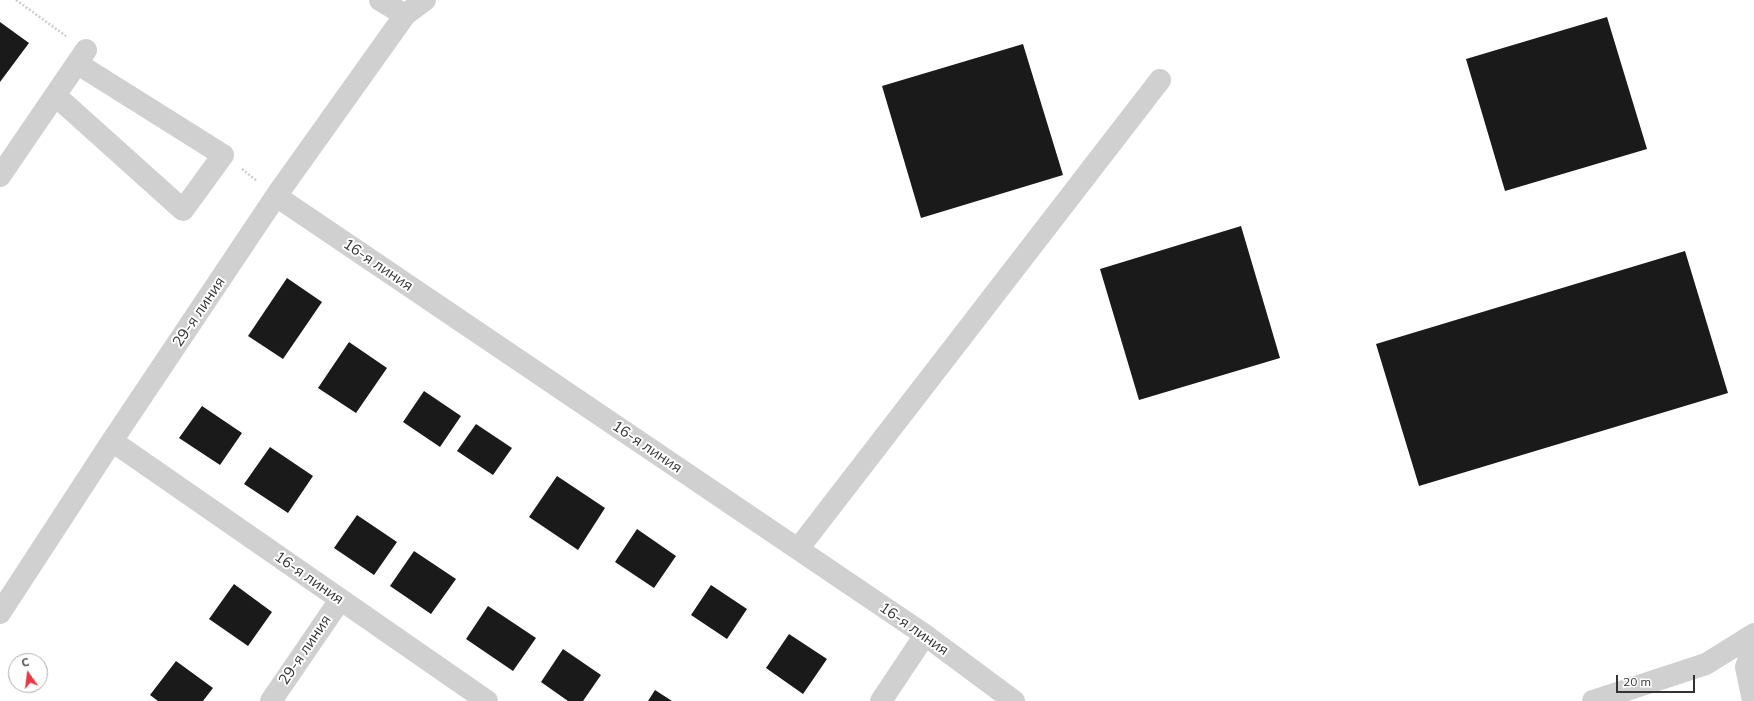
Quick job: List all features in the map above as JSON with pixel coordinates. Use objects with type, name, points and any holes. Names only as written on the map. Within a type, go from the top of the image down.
[{"type":"street","points":[[380,0],[405,15]]},
{"type":"street","name":"29-я линия","points":[[0,613],[112,441],[276,196],[405,15],[425,0]]},
{"type":"street","points":[[0,176],[82,57],[224,155],[183,210],[56,96]]},
{"type":"street","points":[[798,549],[1160,80]]},
{"type":"street","name":"16-я линия","points":[[276,196],[925,635],[1014,701]]},
{"type":"street","name":"16-я линия","points":[[112,441],[487,701]]},
{"type":"street","name":"29-я линия","points":[[271,701],[340,600]]},
{"type":"street","points":[[1594,701],[1706,664],[1754,634]]},
{"type":"street","points":[[882,701],[925,635]]},
{"type":"street","points":[[1753,701],[1746,667],[1750,656],[1754,653]]},
{"type":"path","points":[[16,0],[82,57]]},
{"type":"path","points":[[224,155],[276,196]]},
{"type":"building","points":[[1607,17],[1647,149],[1505,191],[1466,59]]},
{"type":"building","points":[[0,22],[29,43],[0,82]]},
{"type":"building","points":[[1023,44],[1063,175],[921,218],[882,86]]},
{"type":"building","points":[[1241,226],[1280,358],[1139,400],[1100,269]]},
{"type":"building","points":[[1685,251],[1728,393],[1419,486],[1376,344]]},
{"type":"building","points":[[287,278],[322,302],[283,359],[248,336]]},
{"type":"building","points":[[349,342],[387,368],[356,413],[318,388]]},
{"type":"building","points":[[424,391],[461,416],[440,447],[403,422]]},
{"type":"building","points":[[202,406],[242,433],[220,465],[179,438]]},
{"type":"building","points":[[476,424],[512,448],[493,475],[457,451]]},
{"type":"building","points":[[270,447],[313,476],[288,513],[244,484]]},
{"type":"building","points":[[557,476],[605,508],[578,550],[529,517]]},
{"type":"building","points":[[357,515],[397,542],[374,575],[334,548]]},
{"type":"building","points":[[637,529],[676,556],[654,588],[615,562]]},
{"type":"building","points":[[414,551],[456,579],[431,614],[390,586]]},
{"type":"building","points":[[234,584],[272,612],[248,646],[209,619]]},
{"type":"building","points":[[711,585],[747,609],[727,639],[691,615]]},
{"type":"building","points":[[488,606],[536,638],[513,671],[466,639]]},
{"type":"building","points":[[789,634],[827,659],[803,694],[766,668]]},
{"type":"building","points":[[563,649],[601,675],[583,701],[568,701],[541,682]]},
{"type":"building","points":[[176,661],[213,688],[203,701],[158,701],[150,695]]},
{"type":"building","points":[[655,690],[672,701],[648,701]]}]
